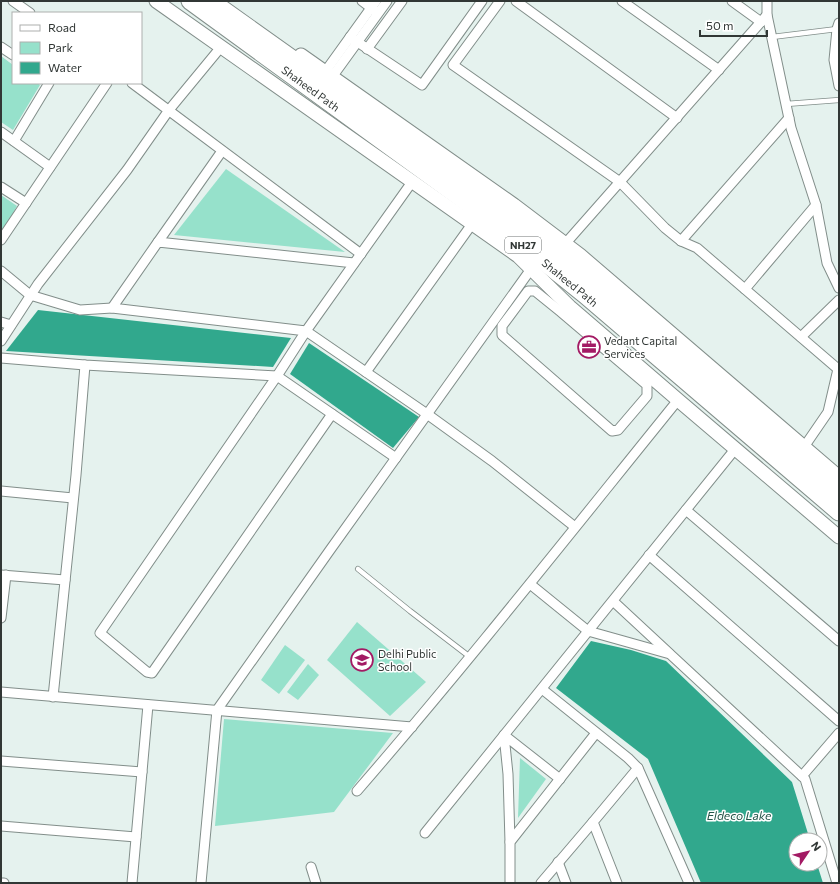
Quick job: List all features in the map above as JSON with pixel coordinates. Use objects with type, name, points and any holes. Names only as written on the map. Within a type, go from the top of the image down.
[{"type":"highway","name":"Shaheed Path","points":[[190,1],[503,229],[590,299],[839,512]]},
{"type":"highway","name":"Shaheed Path","points":[[210,1],[370,114],[529,231],[595,285],[839,493]]},
{"type":"street","points":[[14,1],[29,12]]},
{"type":"street","points":[[156,1],[518,256],[564,308],[615,352],[678,400],[736,448],[839,537]]},
{"type":"street","points":[[224,1],[514,204],[580,255],[839,477]]},
{"type":"street","points":[[362,1],[375,7]]},
{"type":"street","points":[[329,74],[375,7],[387,1]]},
{"type":"street","points":[[367,49],[402,1]]},
{"type":"street","points":[[353,40],[422,85],[482,1]]},
{"type":"street","points":[[500,1],[452,65],[620,182],[665,228],[681,241],[697,248],[838,369],[828,412],[804,447]]},
{"type":"street","points":[[516,1],[677,118]]},
{"type":"street","points":[[622,1],[719,70]]},
{"type":"street","points":[[732,1],[764,18],[772,37],[791,128],[816,205],[828,263],[839,285]]},
{"type":"street","points":[[565,244],[764,18],[767,1]]},
{"type":"street","points":[[838,26],[834,60],[839,86]]},
{"type":"street","points":[[1,47],[12,55]]},
{"type":"street","points":[[1,341],[30,295],[127,170],[169,110],[221,47]]},
{"type":"street","points":[[14,141],[48,84]]},
{"type":"street","points":[[1,240],[106,84]]},
{"type":"street","points":[[133,84],[361,254]]},
{"type":"street","points":[[681,241],[789,118]]},
{"type":"street","points":[[1,132],[50,167]]},
{"type":"street","points":[[112,308],[222,151]]},
{"type":"street","points":[[332,414],[152,673],[147,672],[100,633],[277,376],[306,331],[412,182]]},
{"type":"street","points":[[1,187],[26,203]]},
{"type":"street","points":[[745,289],[816,205]]},
{"type":"street","points":[[366,372],[472,224]]},
{"type":"street","points":[[158,242],[354,263]]},
{"type":"street","points":[[201,883],[217,710],[531,269]]},
{"type":"street","points":[[1,271],[30,295],[80,310],[112,308],[306,331],[428,414],[492,461],[575,527]]},
{"type":"street","points":[[564,308],[535,291],[528,291],[502,326],[502,335],[612,431],[618,430],[647,396],[647,385],[615,352]]},
{"type":"street","points":[[801,337],[839,300]]},
{"type":"street","points":[[1,322],[11,325]]},
{"type":"street","points":[[1,358],[85,365],[277,376],[396,458]]},
{"type":"street","points":[[53,697],[85,365]]},
{"type":"street","points":[[356,791],[470,657],[678,400]]},
{"type":"street","points":[[425,834],[736,448]]},
{"type":"street","points":[[1,491],[73,498]]},
{"type":"street","points":[[686,510],[839,641]]},
{"type":"street","points":[[649,556],[839,721]]},
{"type":"street","points":[[1,618],[4,575],[65,580]]},
{"type":"street","points":[[530,584],[588,631],[670,654]]},
{"type":"street","points":[[612,601],[805,779],[837,883]]},
{"type":"street","points":[[542,689],[628,758],[638,768],[689,883]]},
{"type":"street","points":[[1,692],[412,727]]},
{"type":"street","points":[[132,883],[148,704]]},
{"type":"street","points":[[510,842],[596,733]]},
{"type":"street","points":[[802,776],[839,733]]},
{"type":"street","points":[[504,735],[560,779]]},
{"type":"street","points":[[504,735],[508,774],[510,883]]},
{"type":"street","points":[[1,761],[142,772]]},
{"type":"street","points":[[541,883],[638,768]]},
{"type":"street","points":[[592,822],[617,883]]},
{"type":"street","points":[[1,826],[136,836]]},
{"type":"street","points":[[558,862],[566,883]]},
{"type":"street","points":[[311,867],[316,883]]},
{"type":"lane","points":[[772,37],[838,26]]},
{"type":"lane","points":[[786,104],[839,100]]},
{"type":"lane","points":[[358,569],[470,657]]},
{"type":"green space","points":[[1,56],[12,64],[12,84],[40,85],[13,130],[1,122]]},
{"type":"green space","points":[[226,169],[345,252],[174,235]]},
{"type":"green space","points":[[1,195],[17,206],[1,235]]},
{"type":"green space","points":[[357,622],[426,682],[390,716],[327,660]]},
{"type":"green space","points":[[285,645],[305,660],[279,694],[261,680]]},
{"type":"green space","points":[[308,664],[319,675],[298,700],[287,692]]},
{"type":"green space","points":[[224,719],[393,733],[334,812],[215,826]]},
{"type":"green space","points":[[520,758],[546,779],[518,818]]},
{"type":"water","points":[[38,310],[291,338],[273,367],[6,351]]},
{"type":"water","points":[[309,343],[419,417],[393,448],[290,374]]},
{"type":"water","name":"Eldeco Lake","points":[[591,641],[631,650],[666,661],[792,782],[808,832],[788,832],[788,872],[820,872],[823,883],[701,883],[648,759],[556,688]]},
{"type":"place","name":"Vedant Capital Services","points":[[589,347]]},
{"type":"place","name":"Delhi Public School","points":[[362,660]]}]
